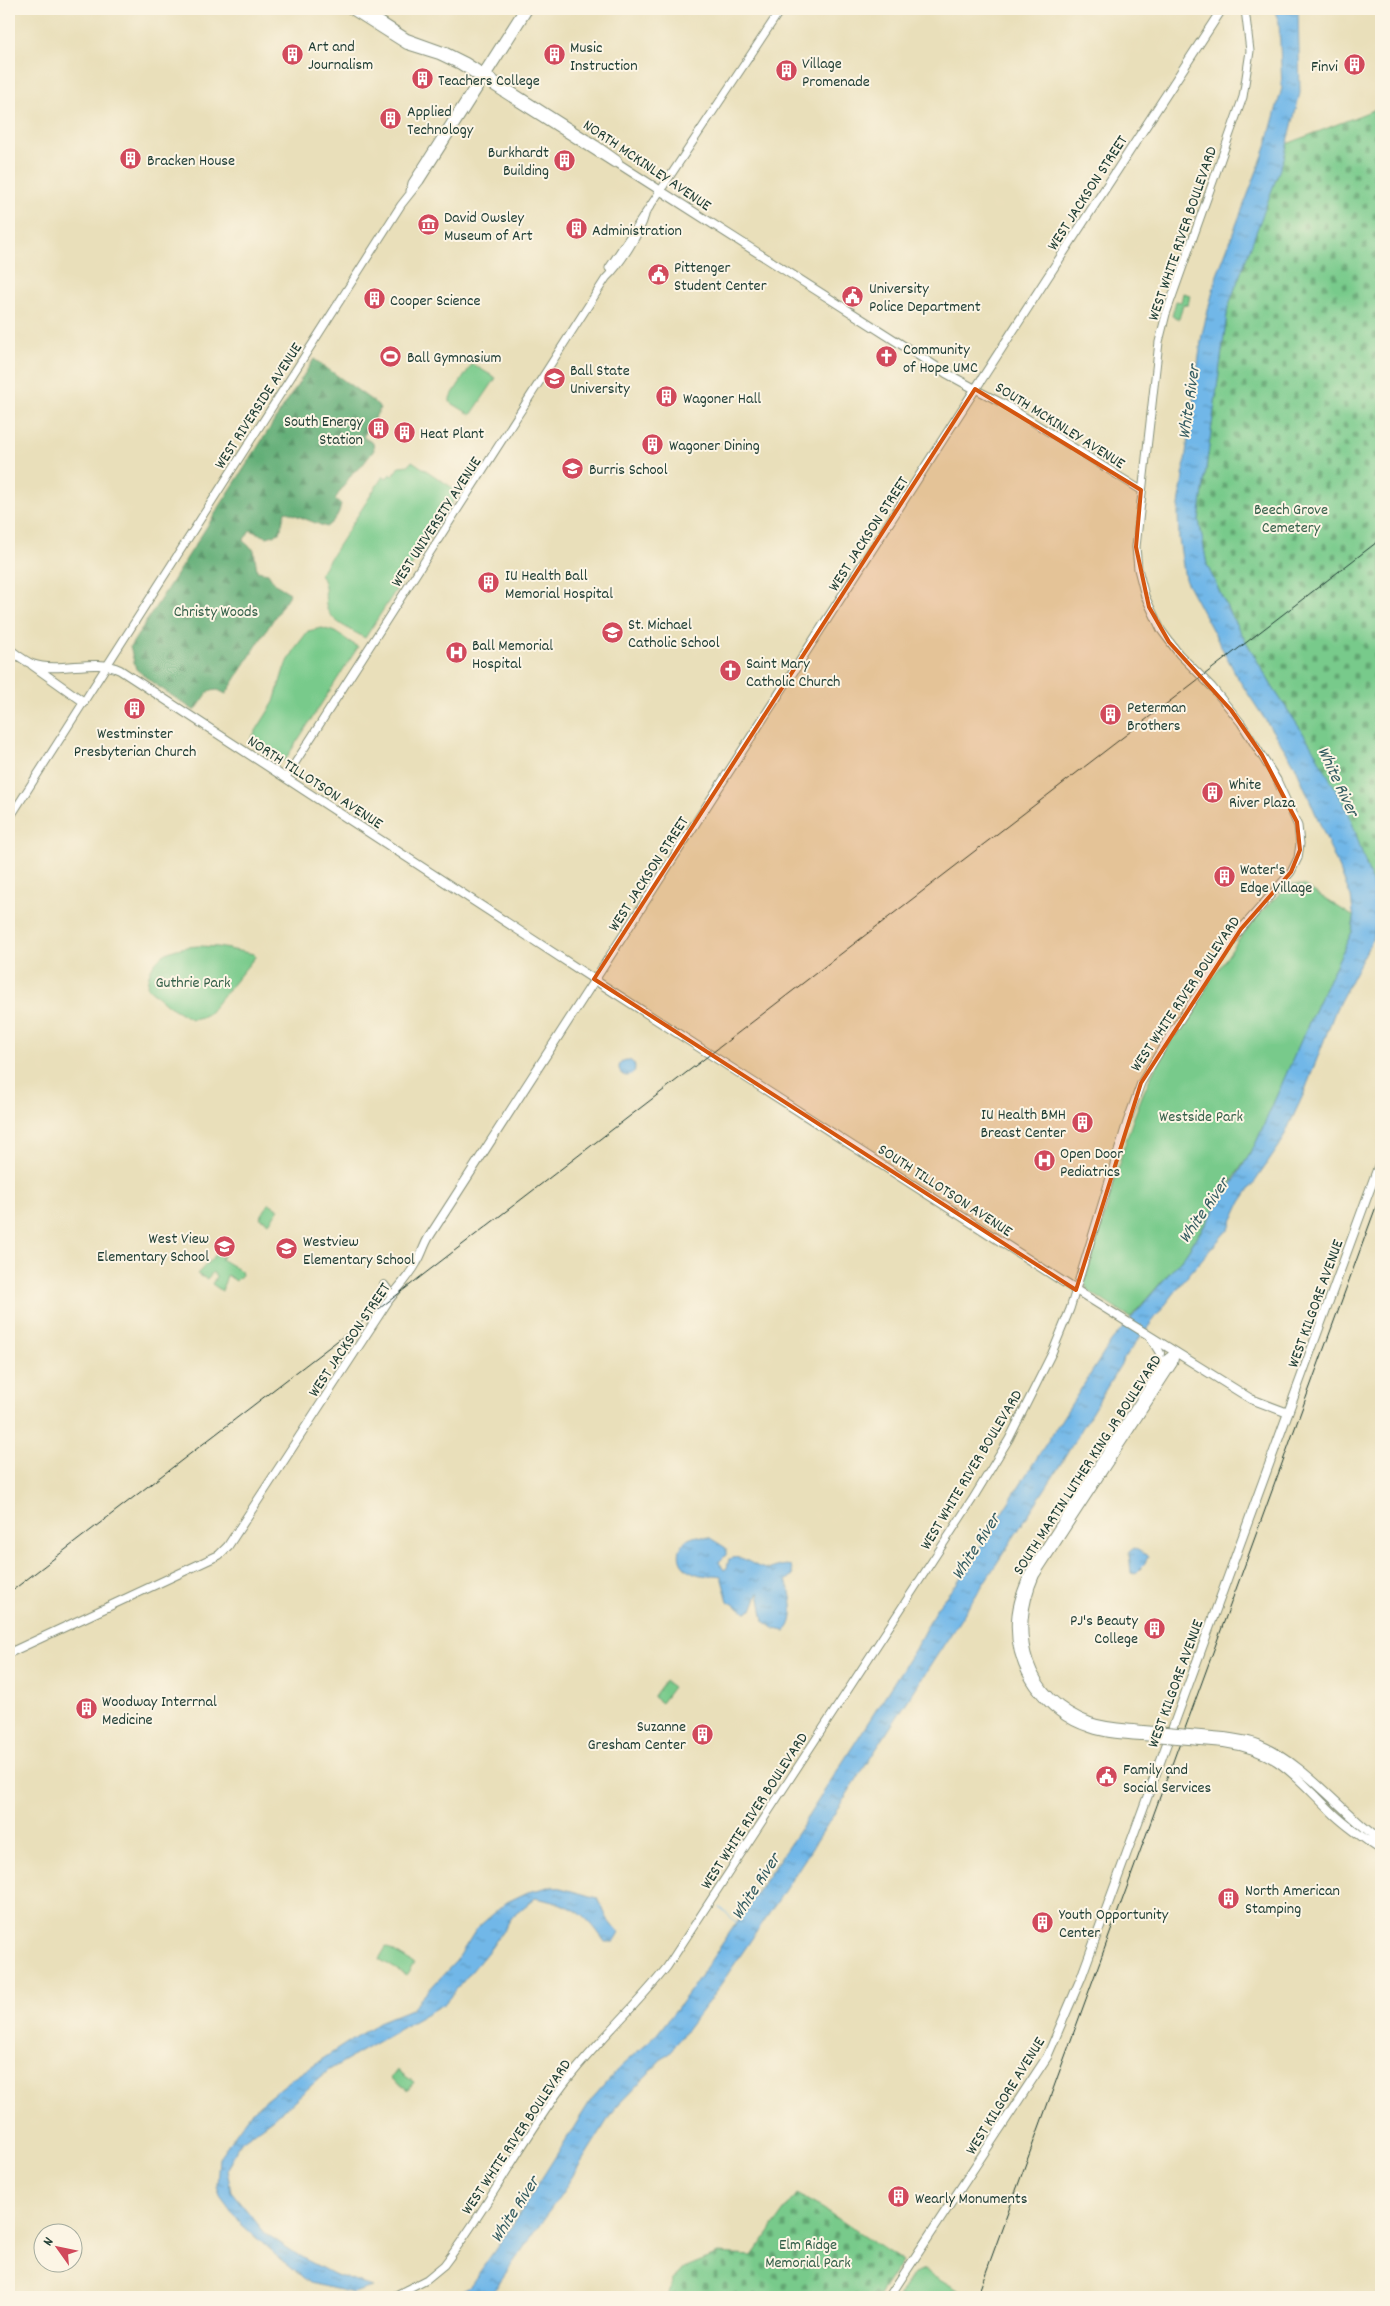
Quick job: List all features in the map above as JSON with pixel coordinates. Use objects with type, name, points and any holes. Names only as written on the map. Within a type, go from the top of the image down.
[{"type":"main road","name":"NORTH MCKINLEY AVENUE","points":[[350,9],[407,45],[449,60],[481,76],[596,145],[617,160],[619,164],[660,191],[914,352]]},
{"type":"main road","name":"NORTH MCKINLEY AVENUE","points":[[362,9],[407,38],[456,57],[481,76]]},
{"type":"main road","name":"WEST JACKSON STREET","points":[[9,1653],[219,1555],[228,1546],[392,1296],[418,1261],[422,1248],[594,979],[1222,9]]},
{"type":"main road","name":"SOUTH MCKINLEY AVENUE","points":[[914,352],[960,382],[975,389]]},
{"type":"main road","name":"NORTH TILLOTSON AVENUE","points":[[9,649],[31,663],[57,668],[107,665],[120,670],[594,979]]},
{"type":"main road","points":[[31,663],[84,702]]},
{"type":"main road","name":"SOUTH TILLOTSON AVENUE","points":[[594,979],[1149,1336],[1157,1344]]},
{"type":"main road","name":"WEST KILGORE AVENUE","points":[[889,2297],[1054,2044],[1084,1970],[1381,1159]]},
{"type":"main road","points":[[384,1285],[392,1296]]},
{"type":"main road","points":[[1157,1344],[1175,1352],[1251,1399],[1288,1413]]},
{"type":"main road","points":[[1156,1378],[1161,1358],[1157,1344]]},
{"type":"main road","name":"SOUTH MARTIN LUTHER KING JR BOULEVARD","points":[[1143,1733],[1116,1734],[1089,1728],[1068,1718],[1050,1704],[1034,1685],[1023,1664],[1017,1640],[1016,1618],[1020,1596],[1030,1572],[1167,1360],[1175,1352]]},
{"type":"main road","name":"SOUTH MARTIN LUTHER KING JR BOULEVARD","points":[[1175,1352],[1173,1363],[1035,1575],[1026,1598],[1022,1619],[1023,1640],[1029,1662],[1039,1682],[1054,1700],[1071,1713],[1091,1722],[1143,1733],[1256,1743],[1278,1754],[1296,1767],[1362,1827],[1381,1841]]},
{"type":"main road","name":"SOUTH MARTIN LUTHER KING JR BOULEVARD","points":[[1224,1740],[1254,1749],[1275,1759],[1295,1774],[1336,1816],[1381,1850]]},
{"type":"street","points":[[481,76],[523,9]]},
{"type":"street","points":[[481,76],[529,9]]},
{"type":"street","name":"WEST UNIVERSITY AVENUE","points":[[286,777],[606,278],[608,269],[639,220],[645,215],[781,9]]},
{"type":"street","name":"WEST WHITE RIVER BOULEVARD","points":[[392,2297],[427,2279],[444,2265],[566,2082],[601,2039],[642,1998],[667,1967],[972,1500],[1008,1439],[1052,1352],[1076,1290],[1127,1122],[1141,1083],[1161,1048],[1241,929],[1291,872],[1300,850],[1297,822],[1277,780],[1256,744],[1218,695],[1168,642],[1149,607],[1138,569],[1136,547],[1141,490],[1163,325],[1246,87],[1250,51],[1245,9]]},
{"type":"street","name":"WEST RIVERSIDE AVENUE","points":[[9,818],[410,191],[412,183],[481,76]]},
{"type":"street","name":"SOUTH MCKINLEY AVENUE","points":[[975,389],[1006,406],[1141,490]]},
{"type":"highlighted area","points":[[975,389],[1141,490],[1136,547],[1149,607],[1169,642],[1231,710],[1262,755],[1297,822],[1300,850],[1291,872],[1241,929],[1141,1083],[1076,1290],[594,979]]},
{"type":"green space","name":"Beech Grove Cemetery","points":[[1381,107],[1381,925],[1376,922],[1377,918],[1310,744],[1273,688],[1230,614],[1207,565],[1199,520],[1228,307],[1287,144]]},
{"type":"green space","points":[[1183,293],[1190,295],[1188,305],[1183,304],[1179,319],[1172,316],[1176,301],[1181,302]]},
{"type":"green space","name":"Christy Woods","points":[[314,359],[378,405],[380,409],[363,437],[373,443],[374,450],[361,467],[353,472],[335,499],[341,504],[339,511],[334,520],[326,527],[285,511],[280,533],[267,537],[250,530],[243,541],[254,550],[257,571],[268,573],[275,584],[290,593],[226,694],[218,690],[209,691],[195,711],[153,683],[136,669],[130,647]]},
{"type":"green space","points":[[472,364],[496,378],[471,415],[450,402],[450,398]]},
{"type":"green space","points":[[412,461],[459,492],[365,638],[331,616],[326,605],[325,586],[320,574],[383,476],[386,479],[390,474],[393,476],[399,466],[409,465]]},
{"type":"green space","points":[[322,628],[335,632],[358,647],[285,760],[280,761],[249,742],[274,702],[284,669],[296,647],[308,631]]},
{"type":"green space","name":"Westside Park","points":[[1292,884],[1305,886],[1354,917],[1352,932],[1318,1002],[1255,1145],[1185,1255],[1130,1318],[1090,1292],[1083,1283],[1134,1117],[1150,1077],[1187,1015],[1251,924],[1270,902]]},
{"type":"green space","name":"Guthrie Park","points":[[218,947],[254,954],[255,957],[209,1013],[202,1017],[191,1019],[169,1006],[147,987],[152,967],[163,955],[180,948]]},
{"type":"green space","points":[[269,1203],[279,1209],[269,1223],[260,1218]]},
{"type":"green space","points":[[220,1250],[226,1252],[221,1259],[241,1271],[242,1275],[236,1281],[227,1275],[222,1291],[212,1284],[216,1277],[213,1272],[207,1279],[197,1274]]},
{"type":"green space","points":[[665,1681],[673,1687],[661,1703],[653,1697]]},
{"type":"green space","points":[[386,1947],[414,1964],[406,1975],[379,1959]]},
{"type":"green space","points":[[397,2070],[414,2082],[408,2090],[391,2078]]},
{"type":"green space","name":"Elm Ridge Memorial Park","points":[[796,2194],[822,2208],[902,2261],[878,2297],[668,2297],[673,2280],[684,2268],[718,2254],[752,2256]]},
{"type":"green space","points":[[924,2270],[970,2297],[898,2297],[913,2274]]},
{"type":"water","points":[[1274,9],[1298,9],[1300,93],[1284,158],[1228,307],[1199,520],[1207,565],[1230,614],[1273,688],[1309,742],[1349,813],[1375,892],[1377,918],[1372,940],[1336,1009],[1304,1093],[1280,1145],[1241,1202],[1229,1228],[1190,1273],[1127,1354],[1054,1475],[779,1899],[712,1997],[671,2050],[615,2108],[562,2193],[489,2297],[458,2297],[472,2283],[513,2224],[591,2100],[618,2069],[657,2034],[688,1994],[798,1832],[915,1649],[937,1607],[957,1583],[1111,1342],[1185,1255],[1231,1186],[1255,1145],[1318,1002],[1352,932],[1354,920],[1351,897],[1295,765],[1239,680],[1185,579],[1179,539],[1178,513],[1202,334],[1217,275],[1265,150],[1282,88],[1279,22]]},
{"type":"water","points":[[627,1060],[635,1068],[627,1076],[619,1068]]},
{"type":"water","points":[[698,1536],[710,1538],[726,1548],[726,1555],[719,1562],[724,1570],[727,1568],[729,1559],[734,1558],[744,1559],[767,1569],[785,1565],[791,1566],[793,1575],[786,1581],[790,1593],[792,1614],[789,1627],[785,1631],[775,1629],[764,1621],[759,1592],[752,1610],[746,1612],[728,1601],[721,1576],[700,1575],[684,1567],[679,1556],[682,1545],[691,1538]]},
{"type":"water","points":[[1134,1548],[1148,1556],[1145,1564],[1135,1574],[1131,1573],[1129,1552]]},
{"type":"water","points":[[553,1886],[598,1898],[607,1918],[619,1933],[614,1942],[605,1942],[590,1923],[576,1911],[558,1903],[535,1898],[513,1916],[491,1948],[445,2003],[329,2070],[280,2113],[239,2143],[227,2170],[231,2191],[265,2233],[301,2257],[333,2274],[372,2287],[353,2293],[310,2283],[240,2223],[221,2197],[217,2186],[219,2157],[253,2110],[292,2079],[379,2022],[411,2009],[457,1960],[477,1928],[507,1902],[528,1892]]},
{"type":"waterway","name":"White River","points":[[720,1907],[738,1924]]},
{"type":"railway","points":[[9,1593],[1381,539]]},
{"type":"railway","points":[[977,2297],[1381,1193]]},
{"type":"place","name":"Art and Journalism","points":[[292,54]]},
{"type":"place","name":"Music Instruction","points":[[554,55]]},
{"type":"place","name":"Finvi","points":[[1354,65]]},
{"type":"place","name":"Village Promenade","points":[[786,71]]},
{"type":"place","name":"Teachers College","points":[[422,79]]},
{"type":"place","name":"Applied Technology","points":[[391,119]]},
{"type":"place","name":"Bracken House","points":[[131,159]]},
{"type":"place","name":"Burkhardt Building","points":[[565,160]]},
{"type":"place","name":"David Owsley Museum of Art","points":[[428,225]]},
{"type":"place","name":"Administration","points":[[576,229]]},
{"type":"place","name":"Pittenger Student Center","points":[[658,275]]},
{"type":"place","name":"University Police Department","points":[[853,296]]},
{"type":"place","name":"Cooper Science","points":[[374,299]]},
{"type":"place","name":"Ball Gymnasium","points":[[391,356]]},
{"type":"place","name":"Community of Hope UMC","points":[[887,357]]},
{"type":"place","name":"Ball State University","points":[[554,378]]},
{"type":"place","name":"Wagoner Hall","points":[[667,397]]},
{"type":"place","name":"South Energy Station","points":[[379,429]]},
{"type":"place","name":"Heat Plant","points":[[404,432]]},
{"type":"place","name":"Wagoner Dining","points":[[653,444]]},
{"type":"place","name":"Burris School","points":[[573,468]]},
{"type":"place","name":"IU Health Ball Memorial Hospital","points":[[489,583]]},
{"type":"place","name":"St. Michael Catholic School","points":[[612,632]]},
{"type":"place","name":"Ball Memorial Hospital","points":[[456,653]]},
{"type":"place","name":"Saint Mary Catholic Church","points":[[730,671]]},
{"type":"place","name":"Westminster Presbyterian Church","points":[[135,708]]},
{"type":"place","name":"Peterman Brothers","points":[[1111,715]]},
{"type":"place","name":"White River Plaza","points":[[1213,792]]},
{"type":"place","name":"Water's Edge Village","points":[[1224,877]]},
{"type":"place","name":"IU Health BMH Breast Center","points":[[1082,1122]]},
{"type":"place","name":"Open Door Pediatrics","points":[[1044,1161]]},
{"type":"place","name":"West View Elementary School","points":[[225,1246]]},
{"type":"place","name":"Westview Elementary School","points":[[287,1249]]},
{"type":"place","name":"PJ's Beauty College","points":[[1154,1628]]},
{"type":"place","name":"Woodway Interrnal Medicine","points":[[86,1709]]},
{"type":"place","name":"Suzanne Gresham Center","points":[[702,1734]]},
{"type":"place","name":"Family and Social Services","points":[[1107,1777]]},
{"type":"place","name":"North American Stamping","points":[[1229,1898]]},
{"type":"place","name":"Youth Opportunity Center","points":[[1043,1922]]},
{"type":"place","name":"Wearly Monuments","points":[[899,2197]]}]
